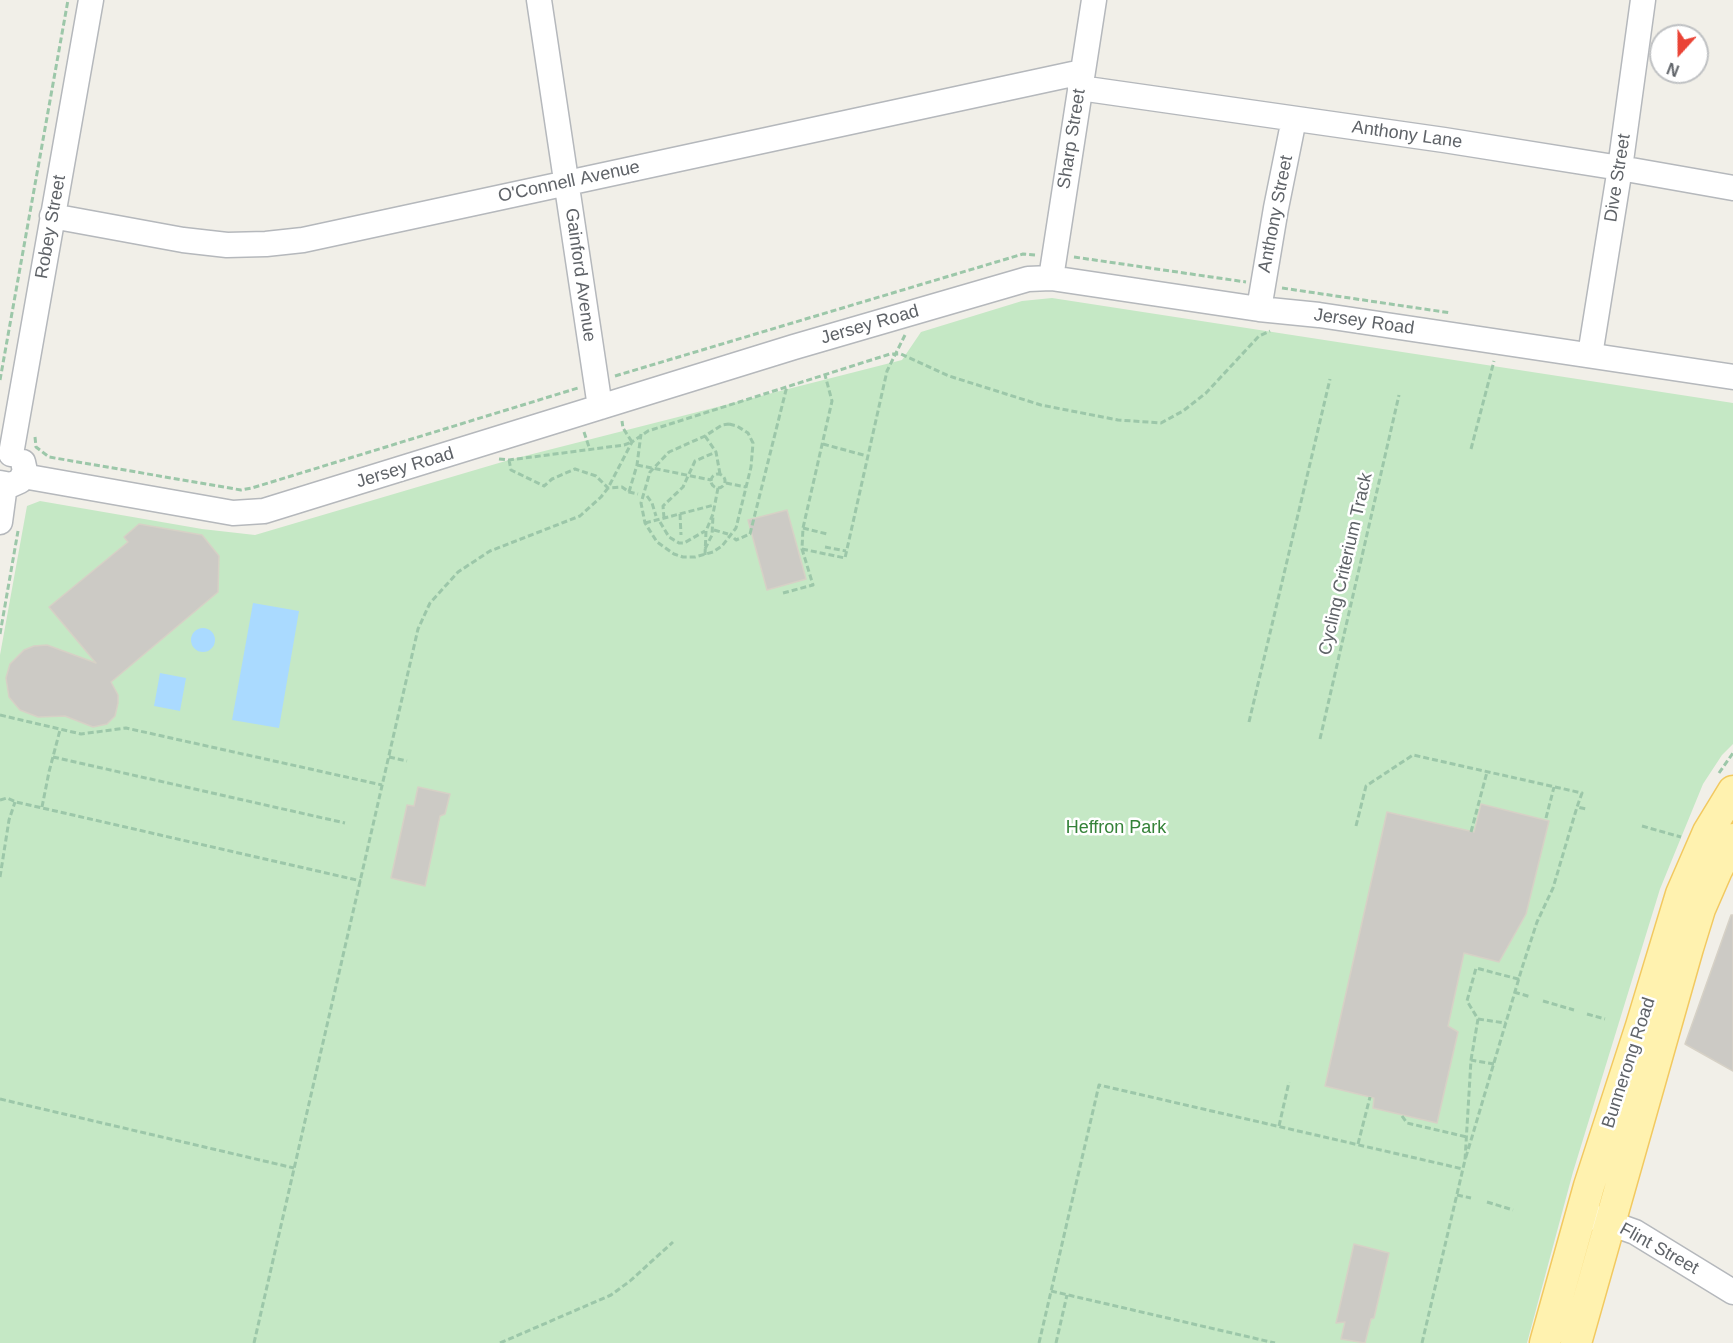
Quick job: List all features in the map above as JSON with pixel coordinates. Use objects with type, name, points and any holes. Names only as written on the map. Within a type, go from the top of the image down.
[{"type":"main road","name":"Bunnerong Road","points":[[1545,1343],[1581,1214],[1681,894],[1708,832],[1725,783]]},
{"type":"main road","name":"Bunnerong Road","points":[[1576,1343],[1700,909],[1733,839]]},
{"type":"street","name":"Robey Street","points":[[5,455],[91,0]]},
{"type":"street","name":"Gainford Avenue","points":[[539,0],[596,381],[609,404]]},
{"type":"street","name":"Sharp Street","points":[[1052,267],[1094,0]]},
{"type":"street","name":"Dive Street","points":[[1590,355],[1620,168],[1643,0]]},
{"type":"street","name":"O'Connell Avenue","points":[[52,216],[183,240],[227,245],[303,240],[567,183],[1081,80]]},
{"type":"street","name":"Anthony Lane","points":[[1081,80],[1294,119],[1620,168],[1733,189]]},
{"type":"street","name":"Anthony Street","points":[[1259,309],[1294,119]]},
{"type":"street","name":"Jersey Road","points":[[10,481],[233,513],[256,512],[409,468],[794,347],[1028,279],[1052,267],[1259,309],[1319,315],[1733,377]]},
{"type":"street","points":[[5,455],[20,458],[24,466],[10,481],[9,526]]},
{"type":"street","name":"Flint Street","points":[[1581,1214],[1635,1232],[1733,1292]]},
{"type":"path","points":[[0,380],[68,0]]},
{"type":"path","name":"Jersey Road","points":[[49,457],[241,490],[252,489],[571,391],[596,381],[634,372],[1023,254],[1052,267],[1081,258],[1452,313]]},
{"type":"path","points":[[254,1343],[418,629],[430,603],[444,585],[458,572],[490,551],[580,516],[602,497],[632,442],[641,434],[655,427],[825,374],[896,353],[950,376],[1041,405],[1118,420],[1161,423],[1183,411],[1206,393],[1259,336],[1273,329]]},
{"type":"path","points":[[802,549],[845,558],[887,371],[906,333]]},
{"type":"path","points":[[1471,449],[1494,360],[1501,361]]},
{"type":"path","points":[[783,593],[813,585],[802,549],[803,528],[832,401],[825,374]]},
{"type":"path","points":[[1248,722],[1330,379]]},
{"type":"path","points":[[734,538],[736,540],[750,534],[787,386]]},
{"type":"path","name":"Cycling Criterium Track","points":[[1320,739],[1399,395]]},
{"type":"path","points":[[609,404],[632,442]]},
{"type":"path","points":[[729,424],[748,433],[753,443],[746,487],[736,528],[722,546],[705,555],[683,557],[674,554],[657,542],[645,523],[643,495],[653,468],[669,452],[705,436],[722,425],[729,424]]},
{"type":"path","points":[[629,492],[638,465],[641,434]]},
{"type":"path","points":[[705,436],[716,452],[720,474],[725,478],[726,483]]},
{"type":"path","points":[[822,444],[867,456]]},
{"type":"path","points":[[664,518],[663,506],[678,494],[692,466],[699,458],[716,452]]},
{"type":"path","points":[[508,460],[511,470],[544,486],[552,479],[575,470],[596,476],[608,488],[622,487],[638,494]]},
{"type":"path","points":[[638,465],[711,480]]},
{"type":"path","points":[[711,480],[713,476],[720,474]]},
{"type":"path","points":[[711,480],[714,487],[718,488],[722,488],[726,483]]},
{"type":"path","points":[[726,483],[746,487]]},
{"type":"path","points":[[705,555],[705,549],[712,535],[714,505],[718,488]]},
{"type":"path","points":[[647,496],[652,502],[656,516]]},
{"type":"path","points":[[645,523],[714,505]]},
{"type":"path","points":[[680,514],[681,535]]},
{"type":"path","points":[[660,522],[669,537],[679,543],[684,543],[696,533],[705,531]]},
{"type":"path","points":[[0,634],[9,526]]},
{"type":"path","points":[[803,528],[827,534]]},
{"type":"path","points":[[714,530],[728,534]]},
{"type":"path","points":[[825,547],[846,551]]},
{"type":"path","points":[[0,715],[81,734],[126,728],[383,786]]},
{"type":"path","points":[[42,807],[60,730]]},
{"type":"path","points":[[1725,783],[1733,753]]},
{"type":"path","points":[[1356,826],[1366,786],[1413,755],[1582,793],[1553,888],[1537,922],[1514,992],[1463,1169],[1422,1343]]},
{"type":"path","points":[[52,757],[345,823]]},
{"type":"path","points":[[389,757],[407,761]]},
{"type":"path","points":[[1471,832],[1487,772]]},
{"type":"path","points":[[1546,818],[1554,787]]},
{"type":"path","points":[[0,800],[7,798],[15,802],[361,881]]},
{"type":"path","points":[[0,877],[9,820],[15,802]]},
{"type":"path","points":[[1577,807],[1586,809]]},
{"type":"path","points":[[1642,826],[1686,838]]},
{"type":"path","points":[[1466,1160],[1471,1060],[1478,1019],[1467,1001],[1476,968],[1518,979]]},
{"type":"path","points":[[1514,992],[1531,997]]},
{"type":"path","points":[[1543,1000],[1574,1010]]},
{"type":"path","points":[[1587,1014],[1605,1019]]},
{"type":"path","points":[[1478,1019],[1506,1023]]},
{"type":"path","points":[[1471,1060],[1494,1064]]},
{"type":"path","points":[[1279,1126],[1289,1082]]},
{"type":"path","points":[[1039,1343],[1099,1085],[1463,1169]]},
{"type":"path","points":[[1358,1144],[1370,1097]]},
{"type":"path","points":[[0,1099],[294,1168]]},
{"type":"path","points":[[1402,1116],[1407,1123],[1467,1137]]},
{"type":"path","points":[[1457,1195],[1471,1198]]},
{"type":"path","points":[[1486,1202],[1514,1210]]},
{"type":"path","points":[[500,1343],[611,1295],[673,1242]]},
{"type":"path","points":[[1051,1291],[1275,1343]]},
{"type":"path","points":[[1056,1343],[1067,1294]]},
{"type":"green space","name":"Heffron Park","points":[[1052,298],[1733,403],[1733,744],[1722,755],[1703,784],[1660,889],[1573,1172],[1527,1343],[0,1343],[0,655],[27,506],[40,501],[202,529],[255,535],[509,460],[902,360],[921,332],[1022,301]]},
{"type":"water","points":[[253,603],[299,611],[279,728],[232,720]]},
{"type":"water","points":[[203,628],[212,631],[215,640],[212,649],[203,652],[194,649],[191,640],[194,631]]},
{"type":"water","points":[[160,673],[186,678],[180,711],[154,706]]},
{"type":"building","points":[[787,510],[806,579],[767,590],[748,520]]},
{"type":"building","points":[[139,524],[202,535],[219,556],[218,592],[111,682],[118,695],[118,703],[115,716],[107,724],[93,727],[65,716],[38,717],[20,710],[9,697],[6,678],[10,664],[24,650],[47,645],[96,663],[49,607],[128,542],[124,537]]},
{"type":"building","points":[[418,787],[450,794],[445,814],[440,816],[425,886],[391,878],[407,805],[414,806]]},
{"type":"building","points":[[1481,804],[1549,821],[1526,914],[1499,962],[1464,953],[1448,1026],[1458,1032],[1437,1123],[1373,1108],[1374,1098],[1325,1086],[1387,812],[1474,832]]},
{"type":"building","points":[[1731,915],[1733,915],[1733,1071],[1685,1044]]},
{"type":"building","points":[[1354,1244],[1389,1253],[1374,1318],[1371,1319],[1365,1343],[1341,1339],[1345,1322],[1336,1323]]}]
